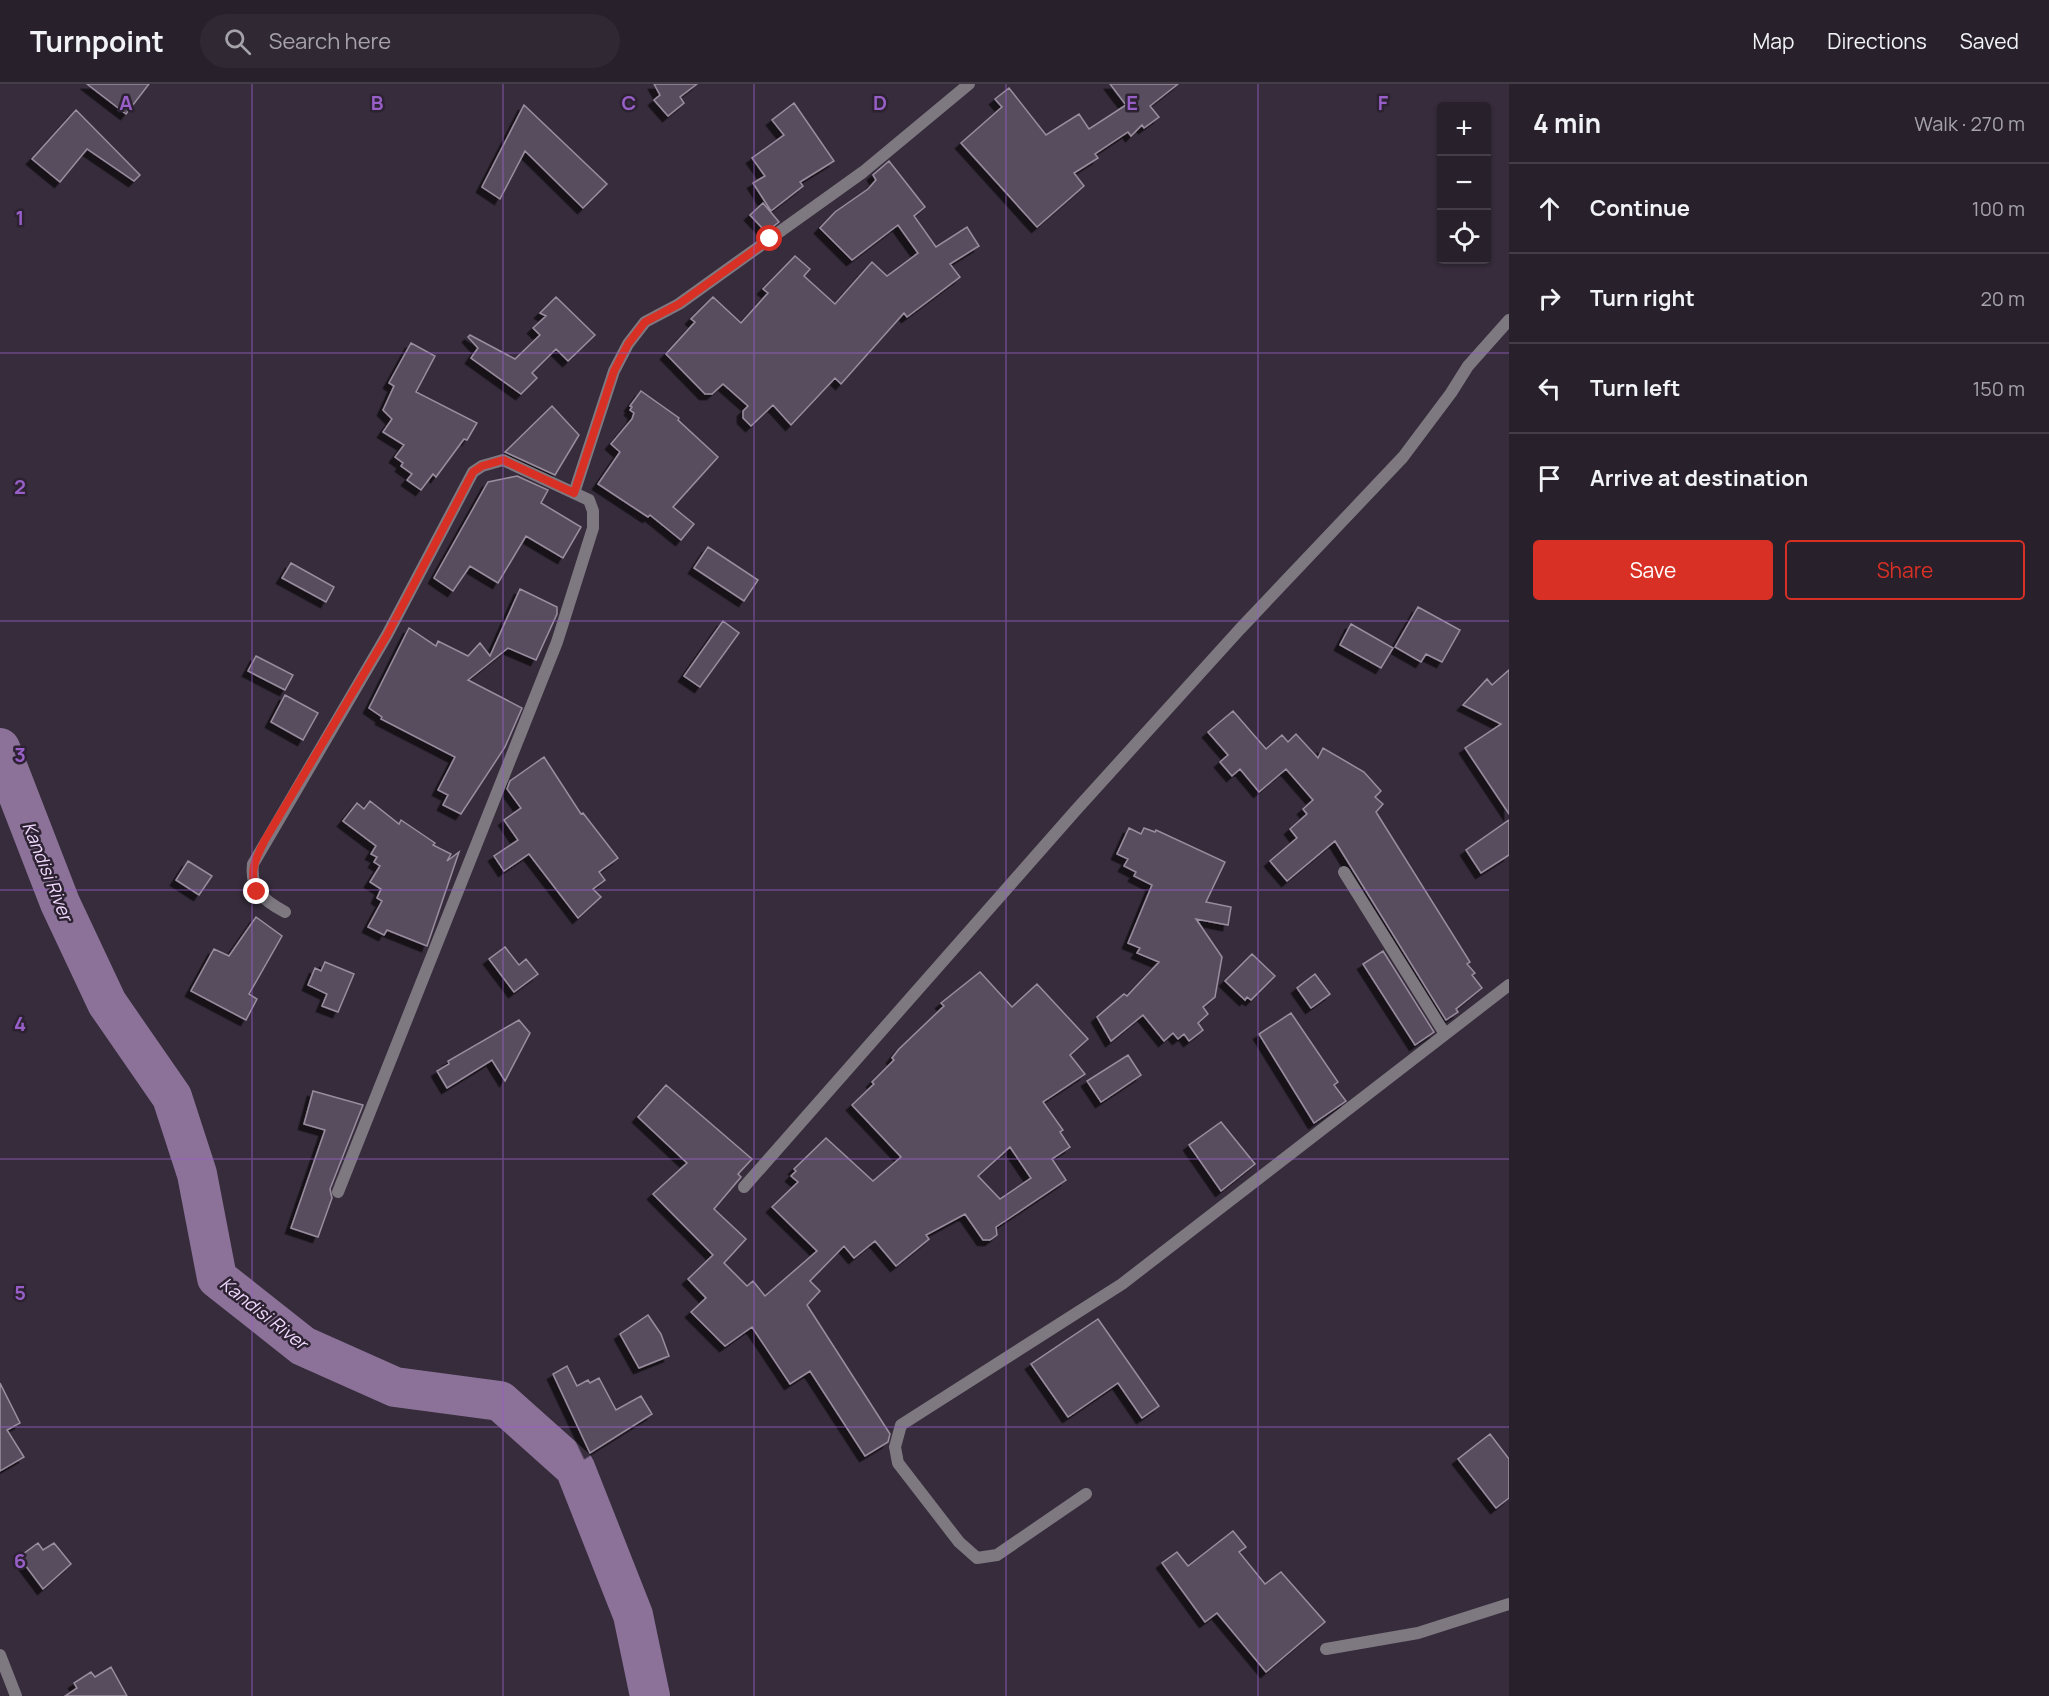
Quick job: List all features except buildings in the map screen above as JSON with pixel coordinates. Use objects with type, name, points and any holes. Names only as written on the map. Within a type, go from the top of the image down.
[{"type":"street","points":[[574,493],[614,371],[628,344],[645,322],[679,304],[863,172],[969,84]]},
{"type":"street","points":[[744,1187],[1123,758],[1240,629],[1403,457],[1451,393],[1468,366],[1509,320]]},
{"type":"street","points":[[285,912],[264,900],[257,892],[252,874],[254,864],[387,635],[473,472],[482,466],[503,460],[589,500],[594,511],[593,528],[557,642],[338,1192]]},
{"type":"street","points":[[1344,872],[1445,1034]]},
{"type":"street","points":[[1086,1494],[997,1556],[977,1558],[959,1542],[898,1463],[895,1447],[901,1425],[1122,1284],[1509,985]]},
{"type":"street","points":[[1326,1649],[1418,1633],[1509,1604]]},
{"type":"street","points":[[0,1654],[16,1696]]},
{"type":"waterway","name":"Kandisi River","points":[[0,748],[60,903],[107,1003],[172,1097],[197,1174],[217,1278],[303,1346],[395,1387],[500,1401],[575,1468],[633,1615],[650,1696]]},
{"type":"route","points":[[257,892],[252,874],[265,840],[387,635],[473,472],[489,463],[503,460],[574,493],[614,371],[628,344],[645,322],[679,304],[770,239]]}]
